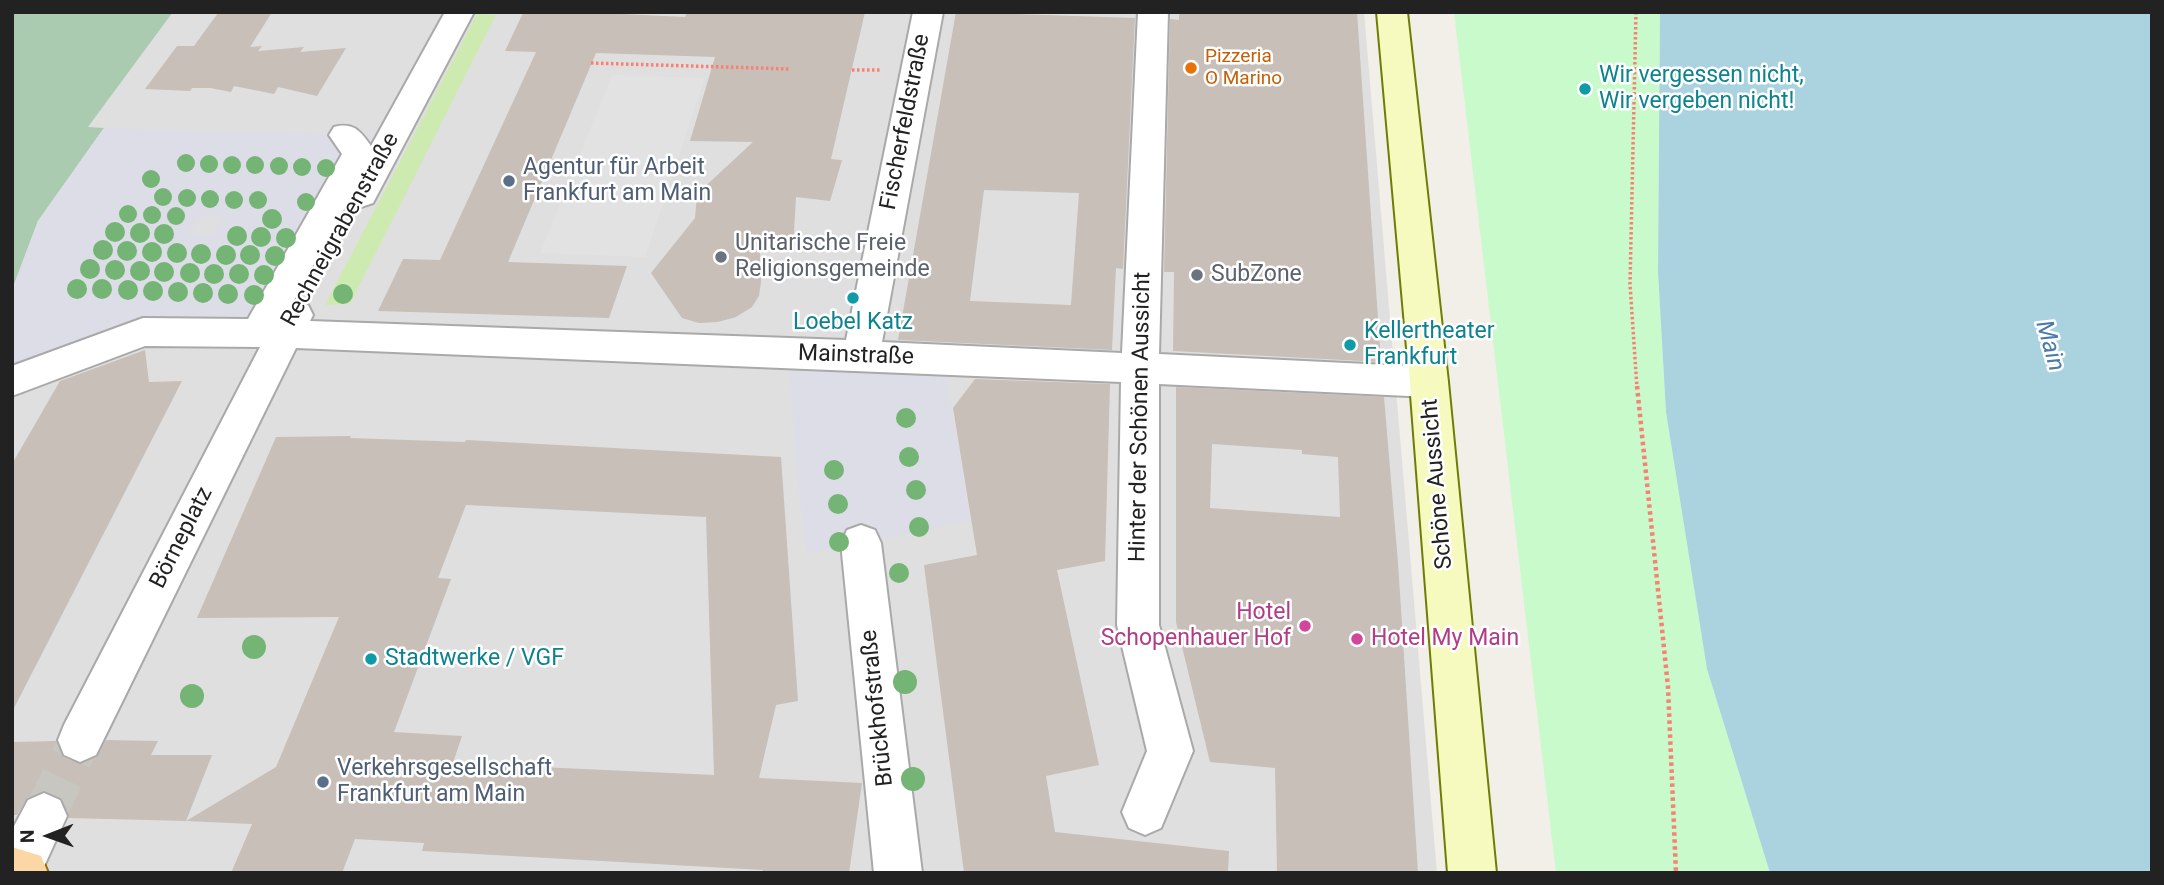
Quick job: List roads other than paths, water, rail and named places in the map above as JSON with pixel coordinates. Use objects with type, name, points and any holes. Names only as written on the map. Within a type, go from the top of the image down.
[{"type":"main road","name":"Schöne Aussicht","points":[[1392,12],[1429,382],[1472,873]]},
{"type":"street","name":"Rechneigrabenstraße","points":[[271,334],[460,12]]},
{"type":"street","name":"Fischerfeldstraße","points":[[861,355],[928,12]]},
{"type":"street","name":"Hinter der Schönen Aussicht","points":[[1145,813],[1170,751],[1138,625],[1140,370],[1153,12]]},
{"type":"street","name":"Rechneigrabenstraße","points":[[271,334],[359,153],[345,135]]},
{"type":"street","points":[[12,381],[143,332],[271,334]]},
{"type":"street","name":"Mainstraße","points":[[271,334],[861,355],[1429,382]]},
{"type":"street","name":"Börneplatz","points":[[80,740],[271,334]]},
{"type":"street","name":"Brückhofstraße","points":[[861,543],[898,873]]},
{"type":"street","points":[[17,872],[44,817]]},
{"type":"water","name":"Main","points":[[1660,12],[2152,12],[2152,873],[1770,873],[1707,669],[1666,412],[1658,272]]},
{"type":"tunnel","points":[[44,816],[80,740]]},
{"type":"place","name":"Pizzeria O Marino","points":[[1191,68]]},
{"type":"place","name":"Wir vergessen nicht, Wir vergeben nicht!","points":[[1585,89]]},
{"type":"place","name":"Agentur für Arbeit Frankfurt am Main","points":[[509,181]]},
{"type":"place","name":"Unitarische Freie Religionsgemeinde","points":[[721,257]]},
{"type":"place","name":"SubZone","points":[[1197,275]]},
{"type":"place","name":"Loebel Katz","points":[[853,298]]},
{"type":"place","name":"Kellertheater Frankfurt","points":[[1350,345]]},
{"type":"place","name":"Hotel Schopenhauer Hof","points":[[1305,626]]},
{"type":"place","name":"Hotel My Main","points":[[1357,639]]},
{"type":"place","name":"Stadtwerke / VGF","points":[[371,659]]},
{"type":"place","name":"Verkehrsgesellschaft Frankfurt am Main","points":[[323,782]]}]
